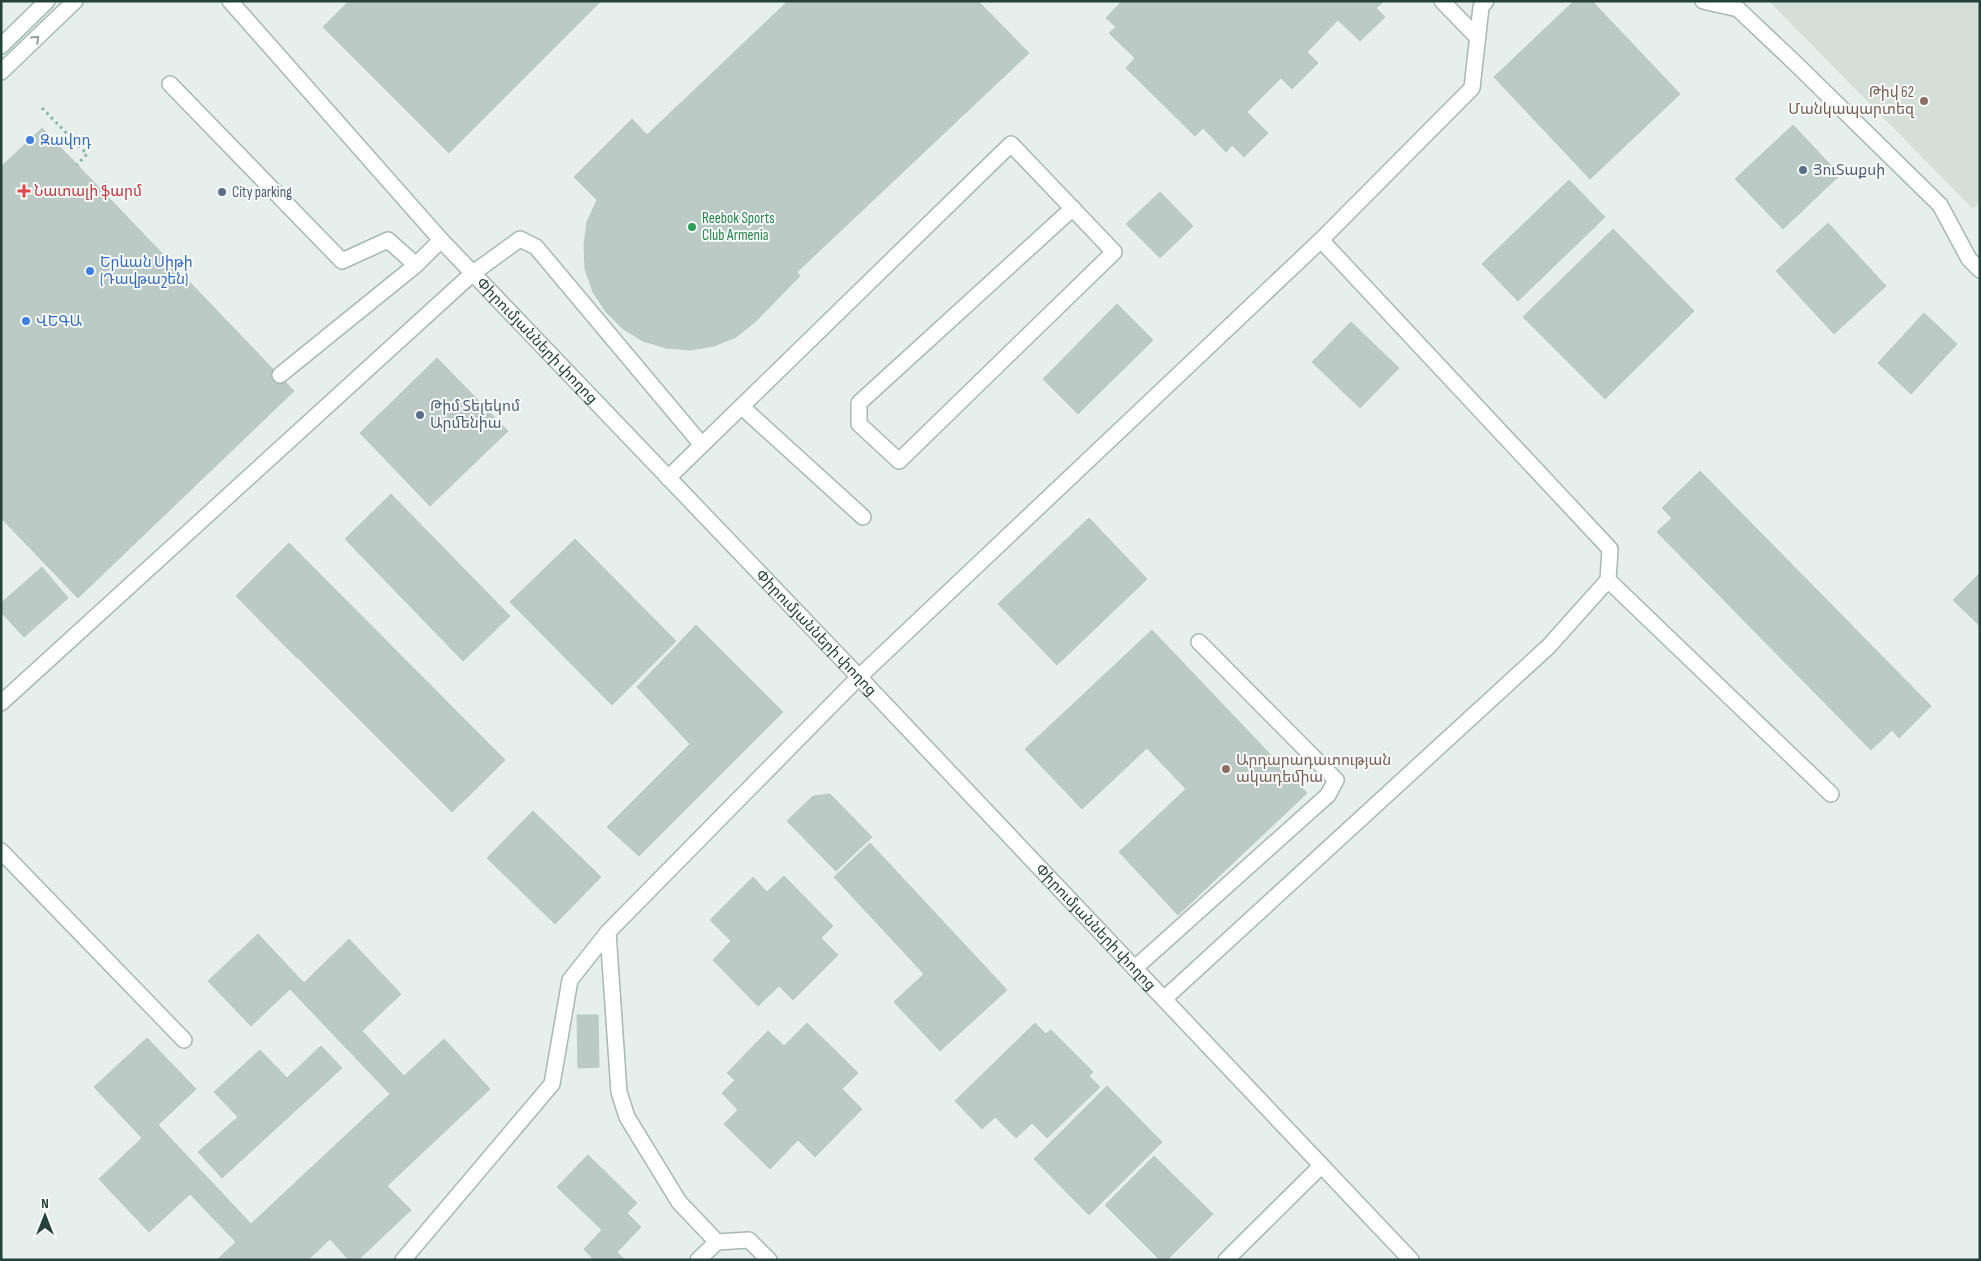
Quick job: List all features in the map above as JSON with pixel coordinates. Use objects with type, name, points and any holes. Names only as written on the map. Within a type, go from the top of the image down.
[{"type":"street","points":[[1,46],[48,1]]},
{"type":"street","points":[[1,72],[75,1]]},
{"type":"street","name":"Փիրումյանների փողոց","points":[[230,1],[441,240],[859,677],[1411,1260]]},
{"type":"street","points":[[1442,1],[1478,38]]},
{"type":"street","points":[[402,1260],[552,1084],[570,980],[608,932],[859,677],[1322,240],[1472,88],[1481,7],[1486,1]]},
{"type":"street","points":[[1703,1],[1738,9],[1794,62],[1940,204],[1969,259],[1980,270]]},
{"type":"street","points":[[170,84],[342,261],[388,240],[416,265]]},
{"type":"street","points":[[668,478],[1011,144],[1073,208],[1114,252],[899,461],[859,424],[859,403],[1073,208]]},
{"type":"street","points":[[1,703],[473,273],[520,239],[536,246],[702,446]]},
{"type":"street","points":[[280,375],[416,265],[441,240]]},
{"type":"street","points":[[1164,999],[1549,646],[1608,580],[1610,550],[1322,240]]},
{"type":"street","points":[[742,406],[863,517]]},
{"type":"street","points":[[1608,580],[1831,794]]},
{"type":"street","points":[[1135,968],[1328,795],[1336,780],[1199,642]]},
{"type":"street","points":[[1,851],[184,1040]]},
{"type":"street","points":[[608,932],[619,1092],[626,1117],[679,1202],[716,1242]]},
{"type":"street","points":[[1226,1260],[1320,1166]]},
{"type":"street","points":[[698,1260],[716,1242],[749,1240],[769,1260]]},
{"type":"path","points":[[42,108],[87,154],[77,165]]},
{"type":"shaded area","name":"Թիվ 62 Մանկապարտեզ","points":[[1769,1],[1980,1],[1980,201],[1973,209]]},
{"type":"building","points":[[349,1],[601,1],[449,153],[323,27]]},
{"type":"building","points":[[788,1],[978,1],[1029,53],[797,272],[800,276],[755,322],[736,337],[714,346],[690,350],[666,348],[643,341],[623,329],[606,312],[593,292],[585,269],[584,245],[587,222],[597,200],[574,177],[632,119],[647,135]]},
{"type":"building","points":[[1122,1],[1384,1],[1376,8],[1385,17],[1360,41],[1338,20],[1307,52],[1318,63],[1292,89],[1281,78],[1247,112],[1268,133],[1244,157],[1232,145],[1226,152],[1203,128],[1195,136],[1126,68],[1135,58],[1109,33],[1116,27],[1106,18]]},
{"type":"building","points":[[1574,1],[1592,1],[1680,94],[1590,179],[1494,77]]},
{"type":"building","points":[[1793,125],[1840,175],[1783,229],[1735,179]]},
{"type":"building","name":"Երևան Սիթի (Դավթաշեն)","points":[[42,128],[294,391],[78,598],[1,518],[1,167]]},
{"type":"building","points":[[1569,180],[1605,217],[1518,301],[1482,264]]},
{"type":"building","points":[[1160,192],[1193,226],[1160,258],[1126,224]]},
{"type":"building","points":[[1828,223],[1886,286],[1834,334],[1776,271]]},
{"type":"building","points":[[1613,229],[1694,311],[1605,399],[1523,317]]},
{"type":"building","points":[[1117,304],[1153,340],[1078,414],[1043,379]]},
{"type":"building","points":[[1924,313],[1957,344],[1911,394],[1878,363]]},
{"type":"building","points":[[1351,322],[1399,368],[1360,408],[1312,362]]},
{"type":"building","points":[[437,358],[508,431],[430,506],[360,433]]},
{"type":"building","points":[[1700,471],[1931,706],[1899,738],[1892,730],[1871,750],[1657,532],[1672,518],[1662,508]]},
{"type":"building","points":[[391,494],[510,616],[463,661],[345,539]]},
{"type":"building","points":[[1089,518],[1147,579],[1057,665],[998,604]]},
{"type":"building","points":[[575,539],[676,641],[612,705],[510,602]]},
{"type":"building","points":[[289,543],[505,760],[452,812],[236,596]]},
{"type":"building","points":[[289,543],[350,606],[297,658],[236,596]]},
{"type":"building","points":[[42,567],[68,598],[24,637],[1,612],[1,603]]},
{"type":"building","points":[[1980,573],[1980,626],[1953,600]]},
{"type":"building","points":[[696,625],[783,712],[639,856],[607,827],[690,744],[637,687]]},
{"type":"building","name":"Արդարադատության ակադեմիա","points":[[1152,630],[1307,793],[1178,915],[1119,852],[1186,789],[1147,748],[1082,809],[1025,749]]},
{"type":"building","points":[[437,692],[505,760],[452,812],[384,744]]},
{"type":"building","points":[[830,794],[872,837],[836,871],[787,821],[813,796]]},
{"type":"building","points":[[533,811],[601,877],[555,924],[487,858]]},
{"type":"building","points":[[870,843],[1007,990],[940,1051],[894,1002],[924,974],[834,877]]},
{"type":"building","points":[[784,876],[833,926],[821,938],[838,955],[793,1000],[779,986],[758,1006],[713,960],[731,941],[710,920],[753,877],[767,892]]},
{"type":"building","points":[[258,934],[304,983],[349,939],[401,994],[362,1031],[404,1076],[444,1039],[490,1089],[387,1186],[411,1210],[358,1260],[349,1260],[330,1239],[308,1260],[217,1260],[236,1242],[190,1194],[149,1232],[99,1179],[142,1138],[94,1087],[147,1038],[196,1089],[158,1125],[251,1224],[390,1094],[290,989],[251,1026],[208,981]]},
{"type":"building","points":[[577,1015],[598,1015],[599,1067],[578,1068]]},
{"type":"building","points":[[807,1023],[858,1073],[842,1089],[862,1109],[815,1157],[798,1140],[770,1169],[724,1124],[738,1110],[722,1093],[735,1080],[727,1073],[768,1031],[784,1046]]},
{"type":"building","points":[[1035,1023],[1046,1034],[1051,1030],[1093,1072],[1089,1076],[1100,1087],[1047,1138],[1032,1123],[1016,1138],[995,1117],[982,1129],[955,1101]]},
{"type":"building","points":[[321,1046],[342,1068],[222,1178],[198,1152],[238,1117],[214,1092],[260,1050],[287,1078]]},
{"type":"building","points":[[1107,1086],[1162,1142],[1089,1215],[1034,1159]]},
{"type":"building","points":[[588,1155],[637,1203],[627,1213],[641,1227],[617,1252],[625,1260],[594,1260],[584,1249],[602,1230],[557,1187]]},
{"type":"building","points":[[1154,1156],[1213,1214],[1167,1260],[1160,1260],[1105,1205]]},
{"type":"place","name":"Թիվ 62 Մանկապարտեզ","points":[[1924,101]]},
{"type":"place","name":"Զավոդ","points":[[30,140]]},
{"type":"place","name":"ՅուՏաքսի","points":[[1803,170]]},
{"type":"place","name":"Նատալի ֆարմ","points":[[24,191]]},
{"type":"place","name":"City parking","points":[[222,192]]},
{"type":"place","name":"Reebok Sports Club Armenia","points":[[692,227]]},
{"type":"place","name":"Երևան Սիթի (Դավթաշեն)","points":[[90,271]]},
{"type":"place","name":"ՎԵԳԱ","points":[[26,321]]},
{"type":"place","name":"Թիմ Տելեկոմ Արմենիա","points":[[420,415]]},
{"type":"place","name":"Արդարադատության ակադեմիա","points":[[1226,769]]}]
